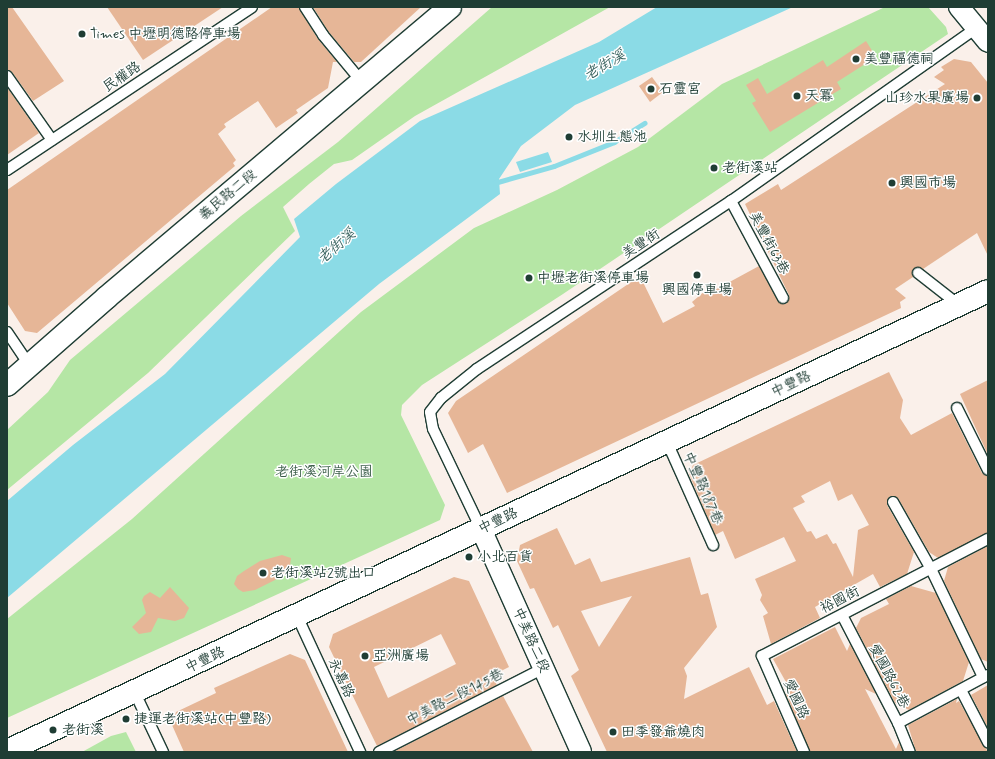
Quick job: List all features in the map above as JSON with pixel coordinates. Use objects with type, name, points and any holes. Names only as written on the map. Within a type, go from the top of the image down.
[{"type":"main road","name":"義民路二段","points":[[7,385],[450,7]]},
{"type":"main road","name":"中豐路","points":[[7,751],[135,693],[988,291]]},
{"type":"street","points":[[959,7],[982,35]]},
{"type":"street","name":"中美路二段","points":[[481,529],[581,752]]},
{"type":"lane","name":"民權路","points":[[7,170],[252,7]]},
{"type":"lane","points":[[305,7],[322,34],[362,82]]},
{"type":"lane","name":"美豐街","points":[[481,529],[433,429],[430,412],[441,398],[477,369],[982,35]]},
{"type":"lane","points":[[7,76],[52,140]]},
{"type":"lane","name":"美豐街63巷","points":[[731,201],[783,298]]},
{"type":"lane","points":[[918,273],[959,305]]},
{"type":"lane","points":[[7,332],[29,365]]},
{"type":"lane","points":[[957,408],[988,470]]},
{"type":"lane","name":"中豐路187巷","points":[[667,442],[713,545]]},
{"type":"lane","points":[[893,502],[931,569],[986,676],[898,723]]},
{"type":"lane","name":"裕國街","points":[[762,656],[988,539]]},
{"type":"lane","name":"愛國路62巷","points":[[842,615],[898,723],[910,752]]},
{"type":"lane","name":"永嘉路","points":[[296,616],[360,752]]},
{"type":"lane","name":"愛國路","points":[[762,656],[804,752]]},
{"type":"lane","name":"中美路二段145巷","points":[[379,752],[544,668]]},
{"type":"lane","points":[[961,690],[988,742]]},
{"type":"lane","points":[[135,693],[163,752]]},
{"type":"green space","points":[[492,7],[610,7],[415,116],[352,160],[334,164],[309,184],[283,207],[295,231],[148,373],[7,490],[7,430],[48,392],[70,360],[241,216],[338,142]]},
{"type":"green space","name":"老街溪河岸公園","points":[[885,7],[928,7],[946,27],[948,34],[563,294],[422,385],[402,405],[401,415],[445,505],[440,520],[7,718],[7,619],[132,519],[361,312],[474,228],[557,190],[638,147],[722,84]]},
{"type":"green space","points":[[126,732],[136,752],[82,752],[111,736]]},
{"type":"water","points":[[657,7],[793,7],[575,105],[521,146],[499,179],[500,194],[379,284],[7,598],[7,501],[73,445],[165,374],[300,237],[294,219],[336,184],[420,121],[599,42]]},
{"type":"water","points":[[548,152],[552,162],[520,172],[516,162]]},
{"type":"building","points":[[7,7],[12,7],[64,81],[33,101],[12,72],[7,70]]},
{"type":"building","points":[[107,7],[223,7],[143,60]]},
{"type":"building","points":[[272,7],[299,8],[318,39],[337,62],[333,62],[328,88],[296,110],[298,113],[276,128],[258,101],[224,124],[226,127],[218,134],[236,160],[233,163],[235,166],[37,333],[25,331],[7,303],[7,190]]},
{"type":"building","points":[[313,7],[421,7],[361,62],[354,62],[328,31]]},
{"type":"building","name":"天冪","points":[[866,41],[876,57],[837,82],[841,89],[770,132],[752,103],[756,101],[746,85],[758,78],[767,94],[823,60],[827,67]]},
{"type":"building","points":[[954,59],[971,62],[988,83],[988,256],[977,233],[923,269],[919,267],[913,269],[913,277],[895,289],[906,298],[900,302],[901,308],[507,493],[483,444],[468,453],[448,413],[456,401],[640,276],[663,323],[695,306],[692,302],[711,286],[713,291],[759,266],[778,301],[786,304],[789,295],[745,204],[778,184],[781,190],[945,84],[934,77],[944,70],[941,67]]},
{"type":"building","name":"石靈宮","points":[[652,77],[663,92],[650,102],[639,86]]},
{"type":"building","points":[[7,87],[39,133],[7,155]]},
{"type":"building","points":[[889,372],[903,400],[900,418],[911,435],[952,413],[982,473],[988,476],[988,533],[938,558],[929,552],[898,498],[890,496],[887,505],[914,552],[907,574],[880,587],[873,574],[815,607],[820,618],[771,644],[763,616],[768,613],[760,600],[762,595],[755,579],[796,561],[784,537],[735,559],[723,531],[715,535],[689,474],[693,465]],"holes":[[[830,481],[838,501],[852,494],[869,525],[858,530],[853,577],[836,543],[833,544],[827,534],[816,539],[811,531],[807,532],[793,508],[805,502],[801,496]]]},
{"type":"building","points":[[988,380],[988,455],[960,394]]},
{"type":"building","points":[[557,528],[575,565],[590,558],[601,582],[690,557],[701,595],[708,593],[717,627],[684,668],[687,676],[684,699],[749,667],[767,705],[774,701],[797,752],[607,752],[571,676],[579,670],[558,625],[553,628],[534,588],[530,589],[517,561],[520,545]],"holes":[[[632,596],[599,647],[581,611]]]},
{"type":"building","points":[[988,546],[988,662],[981,659],[944,581],[948,567]]},
{"type":"building","name":"老街溪站2號出口","points":[[282,555],[291,558],[290,566],[283,576],[255,590],[243,592],[234,584],[237,576],[260,561]]},
{"type":"building","name":"亞洲廣場","points":[[454,577],[469,581],[509,667],[501,671],[503,676],[494,680],[497,685],[377,746],[329,647],[333,634]],"holes":[[[441,634],[456,664],[388,698],[374,667]]]},
{"type":"building","points":[[911,586],[936,593],[969,662],[963,681],[909,710],[895,703],[856,628],[861,618],[889,604],[886,599]]},
{"type":"building","points":[[170,587],[189,608],[184,618],[175,621],[158,618],[151,632],[139,634],[132,627],[146,613],[142,600],[144,596],[150,592],[160,598]]},
{"type":"building","points":[[835,627],[847,651],[850,644],[876,694],[865,689],[896,749],[899,742],[903,752],[810,752],[786,694],[791,691],[773,659]]},
{"type":"building","points":[[290,654],[305,660],[348,752],[184,752],[172,725],[176,712],[216,693],[214,688]]},
{"type":"building","points":[[988,685],[988,728],[971,695]]},
{"type":"building","points":[[503,696],[533,752],[393,752]]},
{"type":"building","points":[[957,699],[956,703],[959,701],[988,752],[916,752],[908,725]]},
{"type":"waterway","points":[[494,183],[554,166],[614,142],[645,123]]},
{"type":"place","name":"Times 中壢明德路停車場","points":[[82,34]]},
{"type":"place","name":"美豐福德祠","points":[[856,59]]},
{"type":"place","name":"石靈宮","points":[[651,89]]},
{"type":"place","name":"天冪","points":[[797,96]]},
{"type":"place","name":"山珍水果廣場","points":[[977,98]]},
{"type":"place","name":"水圳生態池","points":[[569,137]]},
{"type":"place","name":"老街溪站","points":[[714,168]]},
{"type":"place","name":"興國市場","points":[[892,183]]},
{"type":"place","name":"興國停車場","points":[[697,275]]},
{"type":"place","name":"中壢老街溪停車場","points":[[529,278]]},
{"type":"place","name":"小北百貨","points":[[469,557]]},
{"type":"place","name":"老街溪站2號出口","points":[[263,573]]},
{"type":"place","name":"亞洲廣場","points":[[365,656]]},
{"type":"place","name":"捷運老街溪站(中豐路)","points":[[126,719]]},
{"type":"place","name":"老街溪","points":[[53,730]]},
{"type":"place","name":"田季發爺燒肉","points":[[613,732]]}]
